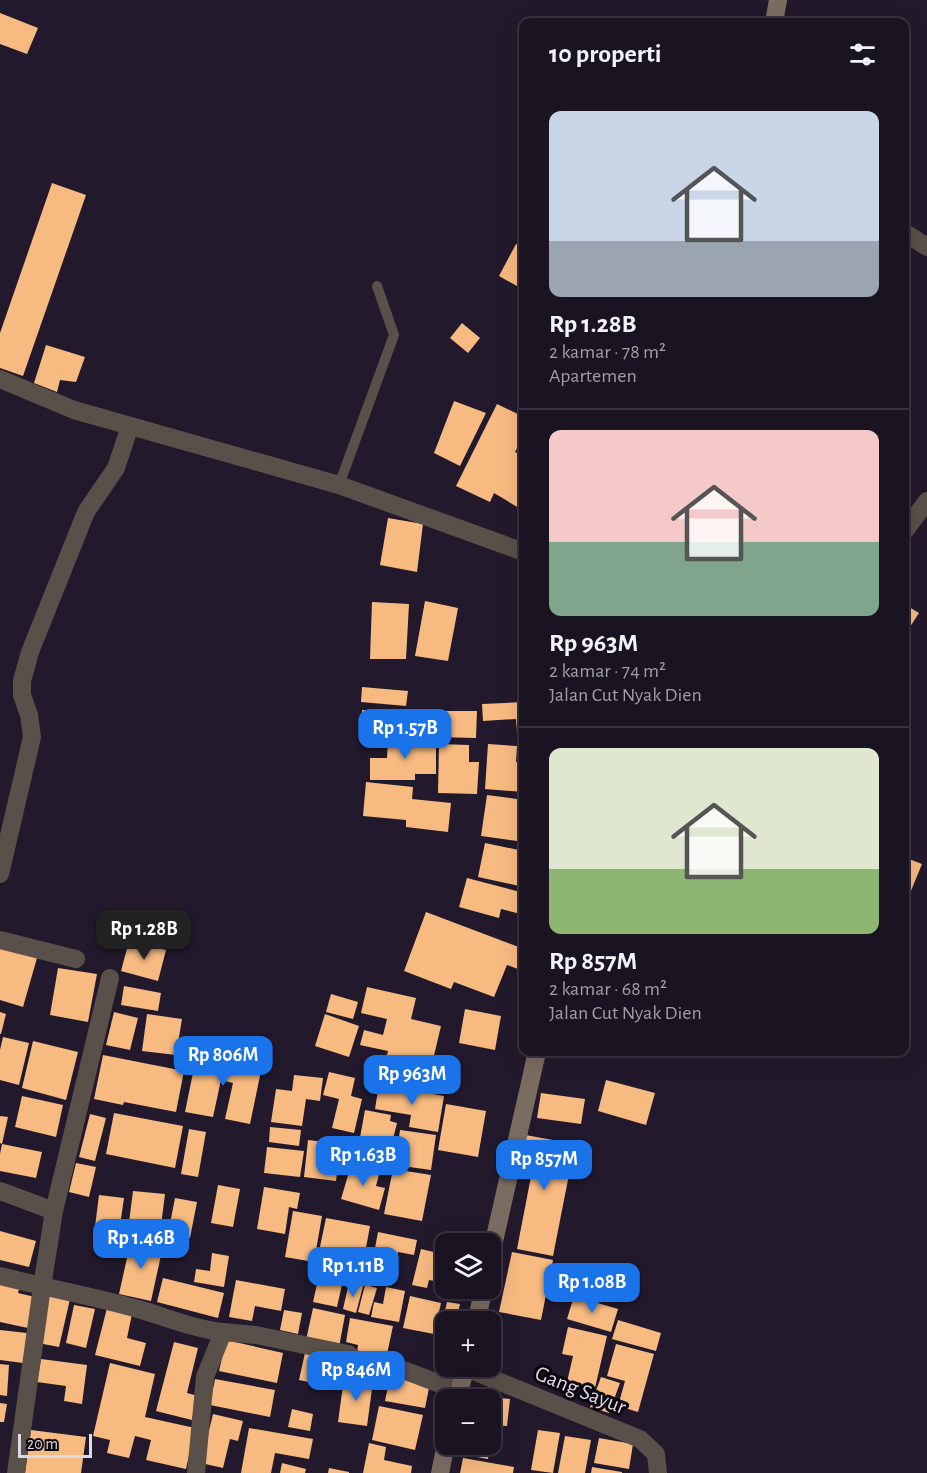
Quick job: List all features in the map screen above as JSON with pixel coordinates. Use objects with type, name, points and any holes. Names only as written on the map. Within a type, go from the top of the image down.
[{"type":"street","points":[[775,18],[778,0]]},
{"type":"street","points":[[909,235],[927,247]]},
{"type":"street","points":[[0,379],[74,410],[339,485],[519,550]]},
{"type":"street","points":[[0,874],[32,737],[29,715],[22,695],[22,681],[30,652],[86,512],[116,468],[130,426]]},
{"type":"street","points":[[909,525],[927,501]]},
{"type":"street","points":[[0,940],[75,959]]},
{"type":"street","points":[[16,1473],[54,1211],[111,978]]},
{"type":"street","points":[[496,1233],[536,1056]]},
{"type":"street","points":[[0,1191],[54,1211]]},
{"type":"street","points":[[0,1276],[136,1308],[214,1331],[256,1335],[348,1354],[363,1365],[406,1371],[445,1389]]},
{"type":"street","points":[[196,1473],[205,1377],[223,1332]]},
{"type":"street","name":"Gang Sayur","points":[[490,1377],[640,1439],[656,1454],[658,1473]]},
{"type":"street","points":[[440,1473],[444,1455]]},
{"type":"lane","points":[[339,485],[394,336],[377,286]]},
{"type":"building","points":[[0,13],[38,28],[27,54],[0,44]]},
{"type":"building","points":[[52,183],[86,195],[23,376],[0,368],[0,333]]},
{"type":"building","points":[[516,244],[519,246],[519,287],[499,276]]},
{"type":"building","points":[[462,323],[480,338],[468,353],[450,338]]},
{"type":"building","points":[[46,345],[85,357],[76,382],[60,380],[57,392],[34,383]]},
{"type":"building","points":[[454,401],[486,413],[460,466],[434,453]]},
{"type":"building","points":[[497,404],[519,415],[519,444],[515,452],[519,454],[519,508],[494,493],[490,502],[456,486]]},
{"type":"building","points":[[388,518],[423,524],[417,572],[380,565]]},
{"type":"building","points":[[425,601],[458,608],[448,661],[415,656]]},
{"type":"building","points":[[372,602],[409,604],[406,659],[370,659]]},
{"type":"building","points":[[909,607],[919,613],[909,628]]},
{"type":"building","points":[[362,687],[408,691],[406,706],[361,702]]},
{"type":"building","points":[[519,702],[519,732],[517,732],[516,719],[483,721],[482,704]]},
{"type":"building","points":[[362,710],[412,710],[413,725],[401,725],[401,733],[362,734]]},
{"type":"building","points":[[436,711],[477,711],[476,738],[436,737]]},
{"type":"building","points":[[388,739],[436,739],[436,774],[415,774],[415,780],[370,780],[370,758],[387,758]]},
{"type":"building","points":[[439,744],[469,745],[469,762],[479,762],[477,794],[438,793]]},
{"type":"building","points":[[488,744],[517,746],[519,792],[485,789]]},
{"type":"building","points":[[366,782],[413,787],[412,799],[451,803],[448,832],[406,827],[406,820],[363,816]]},
{"type":"building","points":[[487,795],[519,799],[519,841],[481,836]]},
{"type":"building","points":[[485,843],[519,850],[519,886],[478,877]]},
{"type":"building","points":[[909,859],[922,864],[909,896]]},
{"type":"building","points":[[467,878],[519,892],[519,914],[501,909],[499,918],[459,907]]},
{"type":"building","points":[[426,912],[519,947],[518,969],[507,965],[494,997],[454,982],[451,989],[404,971]]},
{"type":"building","points":[[129,941],[166,950],[158,981],[121,971]]},
{"type":"building","points":[[0,947],[37,958],[23,1007],[0,1000]]},
{"type":"building","points":[[58,968],[97,974],[88,1022],[50,1015]]},
{"type":"building","points":[[124,986],[161,993],[158,1011],[121,1005]]},
{"type":"building","points":[[367,987],[416,998],[411,1019],[441,1026],[426,1089],[381,1079],[388,1051],[360,1045],[364,1030],[383,1035],[387,1019],[361,1013]]},
{"type":"building","points":[[331,994],[358,1002],[353,1019],[326,1012]]},
{"type":"building","points":[[465,1009],[501,1016],[495,1050],[459,1043]]},
{"type":"building","points":[[0,1012],[6,1014],[1,1034],[0,1034]]},
{"type":"building","points":[[114,1012],[138,1018],[130,1050],[106,1045]]},
{"type":"building","points":[[147,1014],[182,1019],[176,1055],[142,1051]]},
{"type":"building","points":[[325,1014],[359,1026],[349,1057],[315,1046]]},
{"type":"building","points":[[3,1037],[29,1043],[19,1085],[0,1080],[0,1050]]},
{"type":"building","points":[[33,1041],[78,1052],[66,1100],[22,1088]]},
{"type":"building","points":[[197,1053],[262,1066],[250,1124],[225,1119],[233,1083],[221,1080],[213,1117],[185,1112]]},
{"type":"building","points":[[103,1055],[184,1071],[176,1112],[94,1099]]},
{"type":"building","points":[[329,1072],[355,1078],[351,1096],[362,1099],[354,1133],[332,1128],[339,1099],[323,1095]]},
{"type":"building","points":[[294,1075],[323,1078],[320,1101],[306,1099],[302,1126],[271,1122],[276,1089],[292,1091]]},
{"type":"building","points":[[606,1080],[655,1093],[646,1125],[598,1111]]},
{"type":"building","points":[[379,1084],[444,1096],[438,1132],[409,1127],[411,1115],[375,1109]]},
{"type":"building","points":[[541,1093],[585,1099],[581,1124],[537,1118]]},
{"type":"building","points":[[22,1096],[63,1105],[56,1137],[15,1127]]},
{"type":"building","points":[[446,1104],[486,1111],[478,1157],[438,1150]]},
{"type":"building","points":[[365,1110],[391,1115],[390,1121],[397,1123],[393,1139],[383,1137],[379,1159],[357,1154]]},
{"type":"building","points":[[114,1113],[183,1126],[175,1168],[106,1154]]},
{"type":"building","points":[[90,1114],[106,1118],[95,1161],[79,1157]]},
{"type":"building","points":[[0,1116],[8,1117],[2,1144],[0,1143]]},
{"type":"building","points":[[270,1127],[301,1130],[299,1146],[269,1142]]},
{"type":"building","points":[[189,1129],[206,1132],[198,1177],[181,1174]]},
{"type":"building","points":[[400,1130],[436,1135],[431,1170],[395,1165]]},
{"type":"building","points":[[520,1134],[575,1144],[553,1256],[517,1249],[533,1166],[514,1163]]},
{"type":"building","points":[[308,1140],[341,1144],[336,1181],[304,1177]]},
{"type":"building","points":[[2,1144],[42,1152],[36,1178],[0,1171]]},
{"type":"building","points":[[267,1147],[304,1151],[300,1177],[264,1173]]},
{"type":"building","points":[[352,1162],[380,1171],[376,1186],[385,1188],[379,1210],[341,1199]]},
{"type":"building","points":[[76,1163],[96,1167],[89,1197],[69,1192]]},
{"type":"building","points":[[393,1169],[431,1175],[422,1221],[384,1214]]},
{"type":"building","points":[[218,1185],[240,1189],[233,1227],[211,1223]]},
{"type":"building","points":[[264,1187],[300,1193],[297,1209],[289,1207],[285,1234],[257,1229]]},
{"type":"building","points":[[133,1191],[165,1194],[160,1234],[128,1230]]},
{"type":"building","points":[[99,1195],[124,1198],[117,1246],[93,1243]]},
{"type":"building","points":[[175,1198],[197,1202],[190,1238],[168,1234]]},
{"type":"building","points":[[293,1211],[322,1216],[314,1262],[285,1257]]},
{"type":"building","points":[[326,1218],[370,1226],[361,1275],[316,1266]]},
{"type":"building","points":[[0,1231],[36,1241],[29,1267],[0,1260]]},
{"type":"building","points":[[378,1232],[417,1240],[414,1255],[398,1252],[392,1279],[370,1275]]},
{"type":"building","points":[[131,1240],[163,1246],[151,1301],[119,1294]]},
{"type":"building","points":[[421,1249],[435,1252],[435,1281],[429,1280],[427,1288],[412,1285]]},
{"type":"building","points":[[512,1252],[553,1260],[541,1320],[499,1311]]},
{"type":"building","points":[[212,1253],[229,1256],[224,1287],[194,1282],[196,1269],[210,1271]]},
{"type":"building","points":[[319,1275],[343,1280],[337,1307],[313,1302]]},
{"type":"building","points":[[163,1278],[224,1293],[218,1318],[157,1302]]},
{"type":"building","points":[[236,1280],[285,1289],[281,1311],[255,1306],[252,1321],[229,1317]]},
{"type":"building","points":[[0,1282],[20,1286],[18,1293],[35,1297],[28,1328],[0,1322]]},
{"type":"building","points":[[349,1283],[363,1286],[356,1313],[343,1309]]},
{"type":"building","points":[[365,1285],[377,1288],[369,1315],[358,1312]]},
{"type":"building","points":[[386,1287],[405,1291],[399,1322],[371,1317],[374,1302],[383,1304]]},
{"type":"building","points":[[49,1294],[70,1299],[59,1347],[38,1343]]},
{"type":"building","points":[[410,1296],[441,1303],[439,1311],[435,1311],[434,1334],[403,1328]]},
{"type":"building","points":[[574,1296],[618,1309],[611,1332],[567,1319]]},
{"type":"building","points":[[447,1302],[460,1304],[458,1311],[445,1311]]},
{"type":"building","points":[[74,1305],[95,1309],[86,1348],[66,1343]]},
{"type":"building","points":[[107,1308],[132,1314],[127,1338],[146,1343],[140,1366],[95,1355]]},
{"type":"building","points":[[313,1308],[345,1315],[339,1347],[306,1340]]},
{"type":"building","points":[[284,1310],[302,1313],[298,1334],[280,1330]]},
{"type":"building","points":[[350,1318],[393,1326],[386,1359],[357,1354],[358,1345],[346,1342]]},
{"type":"building","points":[[618,1320],[661,1333],[656,1351],[612,1339]]},
{"type":"building","points":[[568,1327],[607,1336],[595,1388],[567,1382],[573,1356],[562,1354]]},
{"type":"building","points":[[0,1330],[27,1333],[23,1363],[0,1360]]},
{"type":"building","points":[[226,1340],[283,1353],[277,1383],[219,1371]]},
{"type":"building","points":[[174,1342],[198,1348],[187,1393],[198,1396],[192,1420],[156,1411]]},
{"type":"building","points":[[616,1344],[654,1354],[638,1412],[618,1406],[625,1381],[607,1376]]},
{"type":"building","points":[[305,1353],[343,1360],[337,1388],[299,1380]]},
{"type":"building","points":[[41,1359],[87,1365],[82,1404],[64,1401],[66,1386],[37,1382]]},
{"type":"building","points":[[110,1363],[155,1374],[145,1417],[195,1428],[186,1469],[146,1460],[151,1440],[135,1436],[129,1458],[107,1453],[110,1440],[93,1436]]},
{"type":"building","points":[[0,1364],[9,1365],[7,1396],[0,1395]]},
{"type":"building","points":[[390,1377],[430,1383],[425,1408],[385,1401]]},
{"type":"building","points":[[601,1377],[620,1383],[609,1413],[590,1407]]},
{"type":"building","points":[[344,1378],[373,1382],[367,1426],[338,1422]]},
{"type":"building","points":[[215,1379],[275,1390],[270,1417],[210,1405]]},
{"type":"building","points":[[501,1398],[510,1399],[507,1426],[501,1426]]},
{"type":"building","points":[[0,1403],[7,1404],[4,1422],[0,1422]]},
{"type":"building","points":[[379,1406],[423,1415],[415,1450],[372,1440]]},
{"type":"building","points":[[292,1409],[313,1414],[310,1431],[288,1427]]},
{"type":"building","points":[[213,1414],[243,1421],[238,1441],[230,1439],[223,1468],[201,1463]]},
{"type":"building","points":[[249,1428],[313,1439],[309,1459],[275,1453],[271,1473],[241,1473]]},
{"type":"building","points":[[31,1430],[86,1437],[81,1473],[25,1473]]},
{"type":"building","points":[[538,1430],[560,1433],[553,1473],[531,1470]]},
{"type":"building","points":[[565,1436],[591,1440],[585,1473],[558,1473]]},
{"type":"building","points":[[599,1438],[633,1444],[629,1469],[594,1463]]},
{"type":"building","points":[[369,1443],[386,1447],[384,1460],[412,1466],[411,1473],[363,1473]]},
{"type":"building","points":[[466,1455],[489,1455],[488,1459]]},
{"type":"building","points":[[463,1458],[514,1467],[513,1473],[460,1473]]},
{"type":"building","points":[[282,1463],[306,1469],[305,1473],[280,1473]]},
{"type":"building","points":[[592,1467],[622,1472],[622,1473],[591,1473]]},
{"type":"building","points":[[329,1468],[349,1472],[349,1473],[328,1473]]}]
